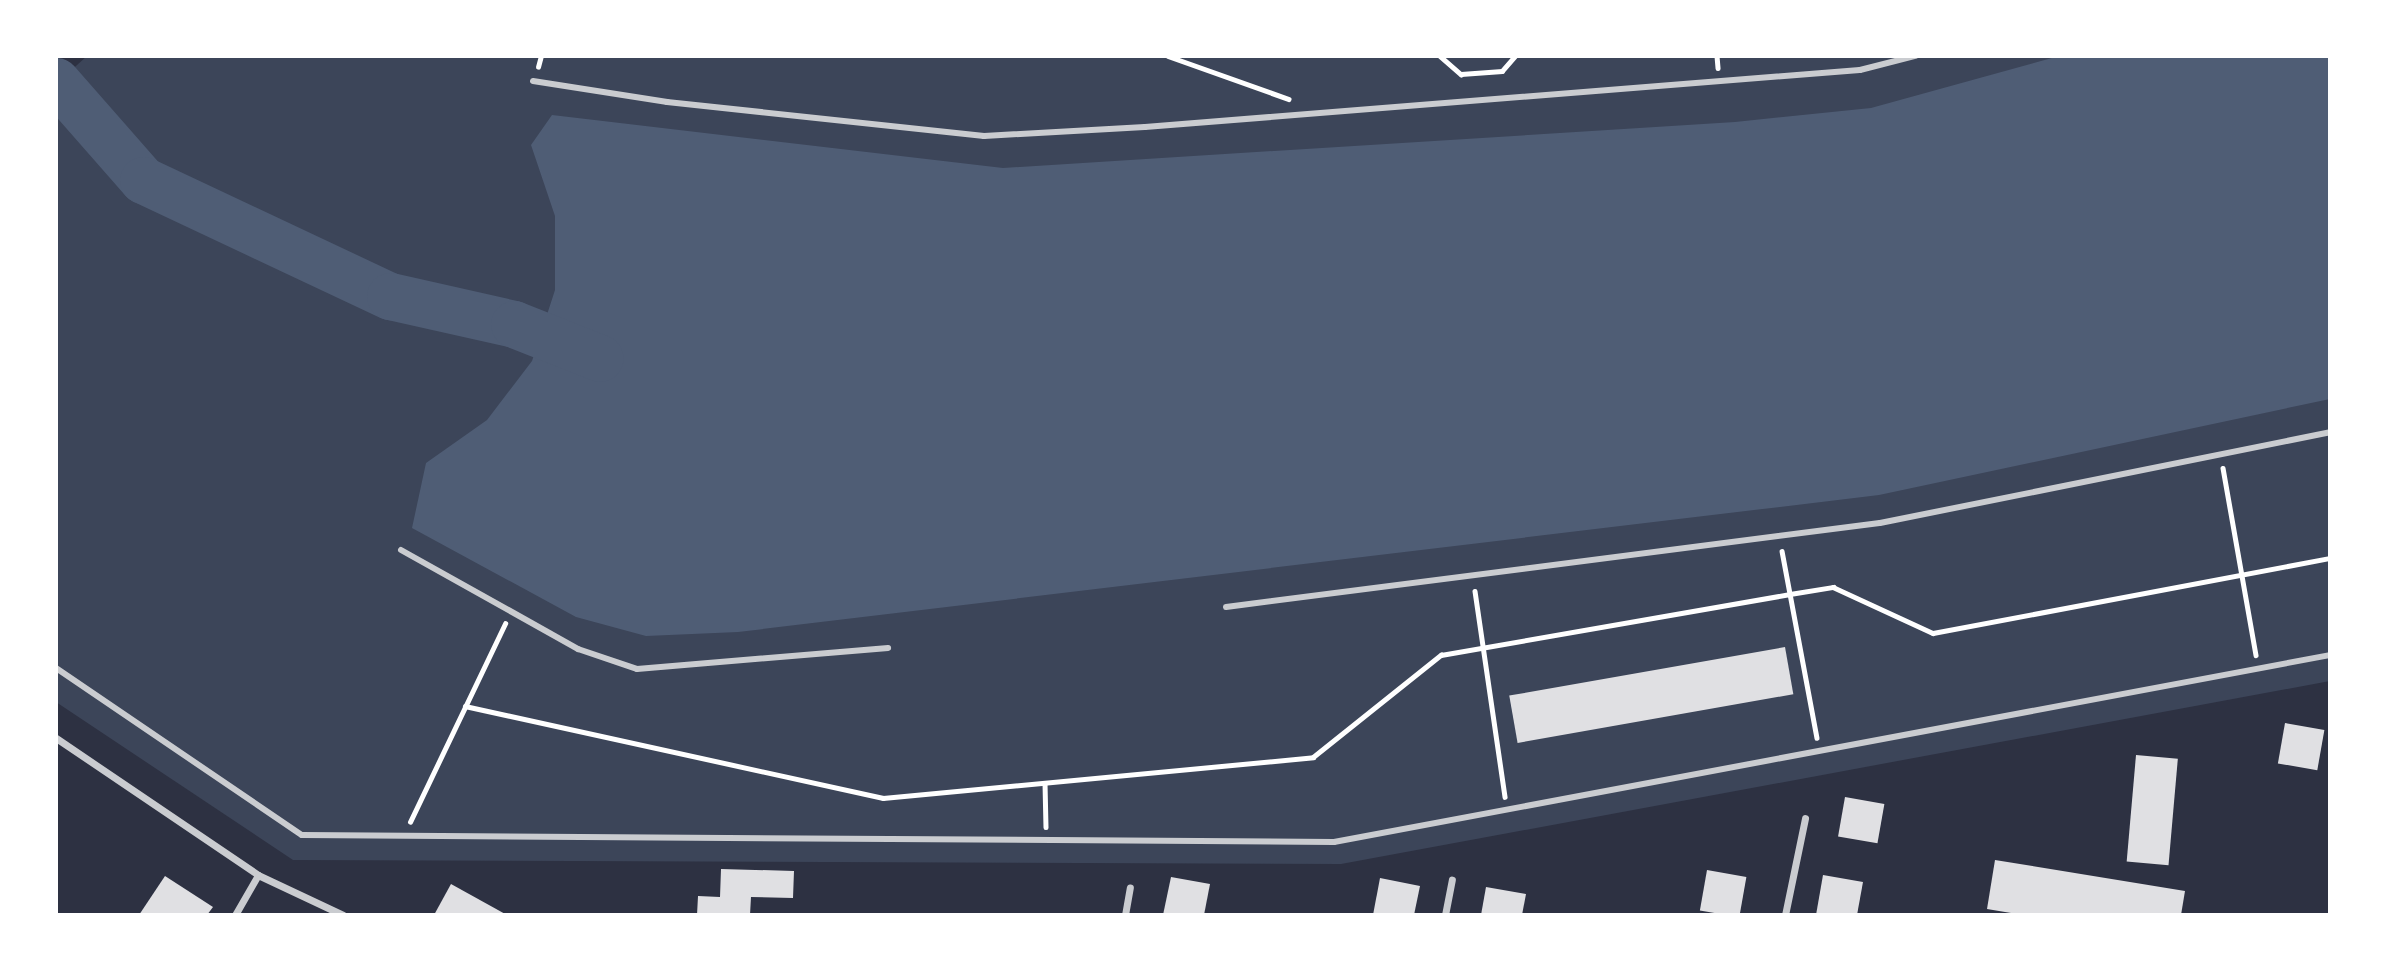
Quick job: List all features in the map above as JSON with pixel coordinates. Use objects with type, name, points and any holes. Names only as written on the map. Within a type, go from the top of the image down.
[{"type":"street","points":[[533,81],[667,102],[984,136],[1172,125],[1860,71],[1915,56]]},
{"type":"street","points":[[1226,607],[1880,523],[2330,432]]},
{"type":"street","points":[[401,550],[512,609],[578,649],[637,669],[888,648]]},
{"type":"street","points":[[56,668],[302,835],[1335,842],[2330,655]]},
{"type":"street","points":[[56,738],[258,875],[344,915]]},
{"type":"street","points":[[1785,915],[1805,818]]},
{"type":"street","points":[[235,915],[258,875]]},
{"type":"street","points":[[1445,915],[1452,880]]},
{"type":"street","points":[[1125,915],[1130,887]]},
{"type":"path","points":[[1168,56],[1294,100]]},
{"type":"path","points":[[1440,56],[1461,74],[1502,71],[1515,56]]},
{"type":"path","points":[[2221,456],[2258,668]]},
{"type":"path","points":[[1779,536],[1819,751]]},
{"type":"path","points":[[465,706],[883,798],[1312,757],[1441,655],[1832,587],[1933,633],[2330,558]]},
{"type":"path","points":[[1472,576],[1507,809]]},
{"type":"path","points":[[404,835],[512,609]]},
{"type":"path","points":[[1045,783],[1046,839]]},
{"type":"shaded area","points":[[87,56],[2330,56],[2330,681],[1341,864],[293,860],[56,702],[56,84]]},
{"type":"shaded area","points":[[2059,56],[2330,56],[2330,399],[1879,495],[738,632],[646,636],[576,617],[412,528],[426,463],[487,420],[532,361],[555,290],[555,216],[531,145],[552,115],[1003,168],[1735,122],[1871,108]]},
{"type":"building","points":[[1785,647],[1793,694],[1518,743],[1509,696]]},
{"type":"building","points":[[2285,723],[2324,730],[2317,770],[2278,763]]},
{"type":"building","points":[[2136,755],[2178,759],[2169,865],[2127,862]]},
{"type":"building","points":[[1845,797],[1884,804],[1877,843],[1838,836]]},
{"type":"building","points":[[1995,860],[2185,891],[2181,915],[2023,915],[1987,909]]},
{"type":"building","points":[[721,869],[794,871],[793,898],[751,897],[750,915],[697,915],[698,896],[720,897]]},
{"type":"building","points":[[1707,870],[1746,877],[1740,915],[1700,910]]},
{"type":"building","points":[[1823,875],[1863,882],[1857,915],[1816,915]]},
{"type":"building","points":[[165,876],[213,907],[207,915],[139,915]]},
{"type":"building","points":[[1171,877],[1210,884],[1204,915],[1163,915]]},
{"type":"building","points":[[1380,878],[1420,886],[1414,915],[1373,915]]},
{"type":"building","points":[[451,884],[507,915],[434,915]]},
{"type":"building","points":[[1486,887],[1526,894],[1522,915],[1481,915]]},
{"type":"waterway","points":[[56,81],[143,180],[390,296],[514,324],[600,358]]}]
